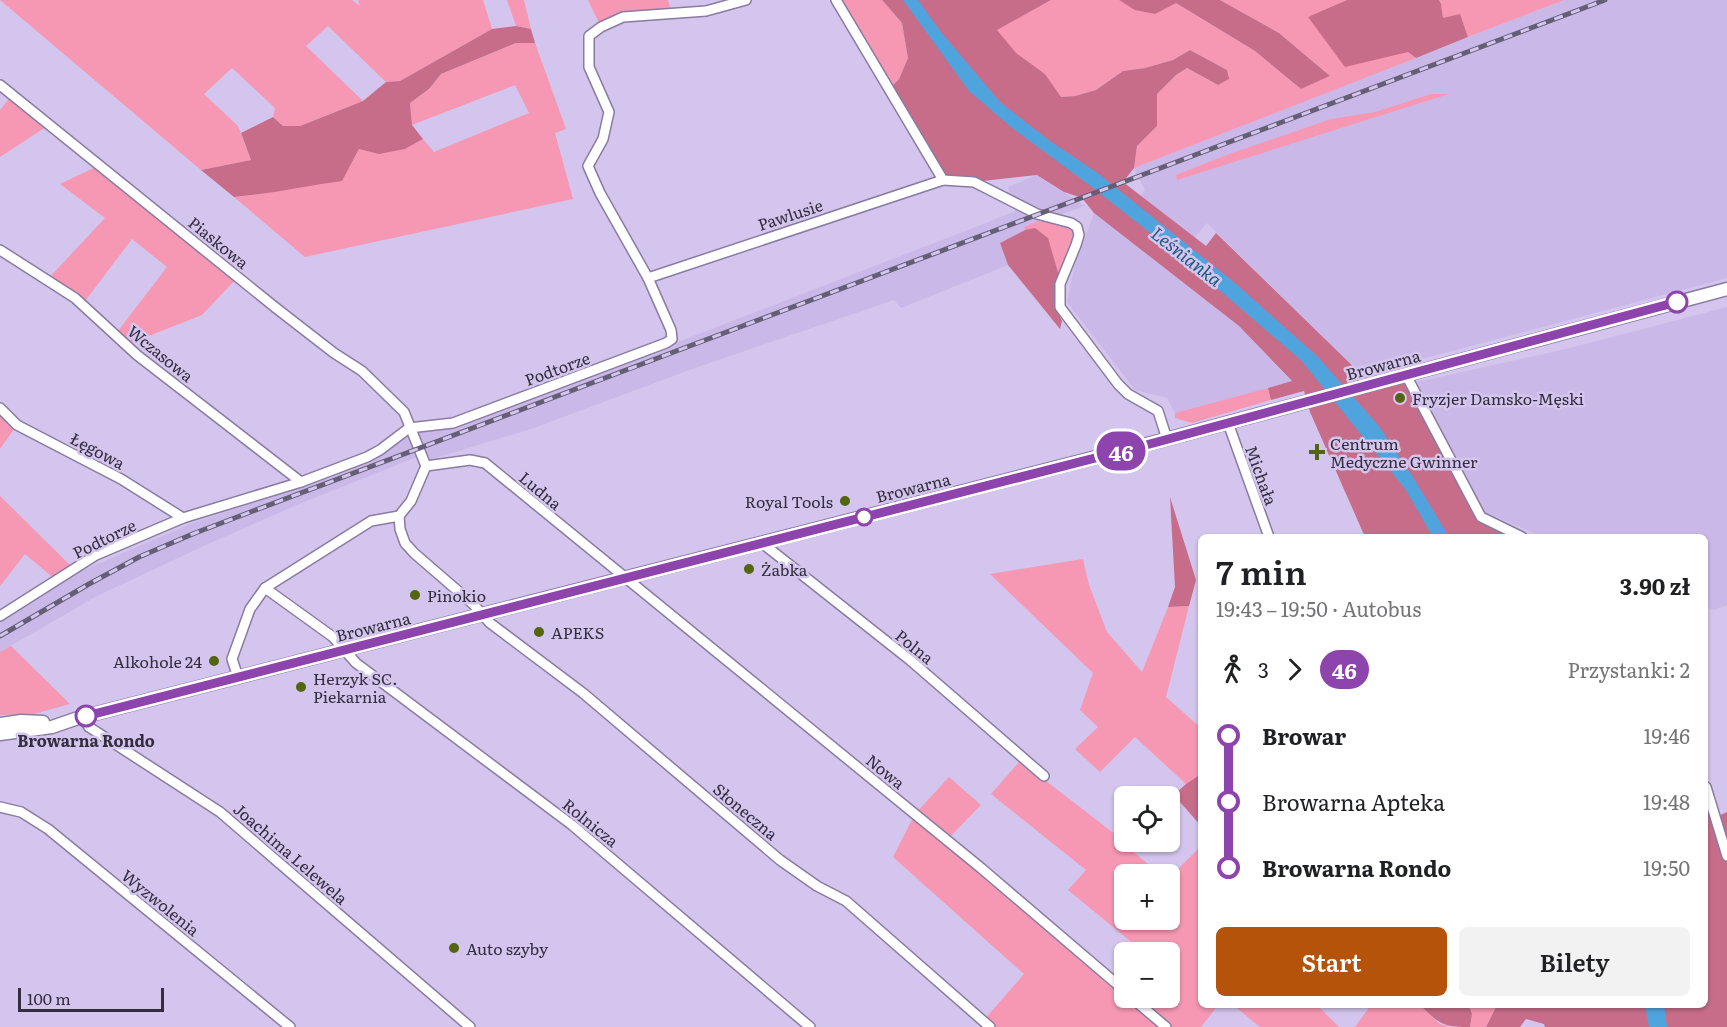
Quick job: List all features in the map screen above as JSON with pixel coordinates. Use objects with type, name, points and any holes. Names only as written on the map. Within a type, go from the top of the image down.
[{"type":"street","name":"Podtorze","points":[[0,616],[96,555],[183,518],[301,482],[380,450],[409,428],[453,423],[672,339],[671,330],[648,278],[600,193],[588,166],[603,139],[609,112],[588,67],[589,36],[601,27],[623,17],[706,10],[746,0]]},
{"type":"street","points":[[836,0],[944,180],[974,182],[1036,214],[1071,223],[1077,227],[1079,235],[1060,284],[1060,307],[1118,384],[1128,394],[1158,411],[1167,439]]},
{"type":"street","name":"Piaskowa","points":[[0,86],[276,308],[334,353],[362,371],[404,412],[409,428]]},
{"type":"street","name":"Pawlusie","points":[[648,278],[944,180]]},
{"type":"street","name":"Wczasowa","points":[[0,250],[75,298],[137,356],[301,482]]},
{"type":"street","name":"Browarna","points":[[0,734],[52,727],[238,677],[1167,439],[1727,289]]},
{"type":"street","points":[[1406,375],[1480,517],[1516,534]]},
{"type":"street","name":"Łęgowa","points":[[0,408],[17,425],[121,479],[183,518]]},
{"type":"street","name":"Michała","points":[[1228,423],[1268,534]]},
{"type":"street","points":[[238,677],[232,659],[250,609],[265,588],[371,521],[399,516],[411,501],[426,466],[409,428]]},
{"type":"street","name":"Ludna","points":[[426,466],[470,460],[485,464],[624,579]]},
{"type":"street","name":"Słoneczna","points":[[399,516],[400,529],[405,543],[490,623],[583,693],[780,860],[817,886],[846,901],[990,1027]]},
{"type":"street","name":"Polna","points":[[762,543],[910,660],[1044,776]]},
{"type":"street","name":"Nowa","points":[[624,579],[981,868],[1114,982]]},
{"type":"street","points":[[265,588],[333,637],[346,650]]},
{"type":"street","name":"Rolnicza","points":[[346,650],[356,663],[587,837],[810,1027]]},
{"type":"street","name":"Browarna","points":[[0,724],[76,719]]},
{"type":"street","name":"Joachima Lelewela","points":[[76,719],[183,787],[245,833],[470,1027]]},
{"type":"street","points":[[1708,794],[1727,856]]},
{"type":"street","name":"Wyzwolenia","points":[[2,808],[21,812],[48,829],[291,1027]]},
{"type":"street","points":[[1144,1008],[1166,1027]]},
{"type":"shaded area","points":[[0,0],[352,0],[360,6],[358,0],[483,0],[492,29],[400,81],[386,82],[328,26],[306,46],[363,101],[300,126],[283,126],[273,117],[275,108],[232,68],[204,94],[238,126],[251,160],[201,170]]},
{"type":"shaded area","points":[[507,0],[524,0],[531,29],[516,26]]},
{"type":"shaded area","points":[[588,0],[668,0],[672,12],[623,17],[601,27]]},
{"type":"shaded area","points":[[836,0],[882,0],[902,23],[908,58],[899,79],[889,89]]},
{"type":"shaded area","points":[[882,0],[1051,0],[997,30],[1016,53],[1045,74],[1061,97],[1096,90],[1123,71],[1173,60],[1190,50],[1227,70],[1229,79],[1218,85],[1187,68],[1176,75],[1157,94],[1157,126],[1137,146],[1134,168],[1123,182],[1206,246],[1216,233],[1362,375],[1377,382],[1406,375],[1480,517],[1505,530],[1507,534],[1364,534],[1310,412],[1304,391],[1271,400],[1268,388],[1292,381],[1239,326],[1094,213],[1082,198],[1064,192],[1037,175],[974,182],[943,180],[889,89],[899,79],[908,58],[902,23]]},
{"type":"shaded area","points":[[1051,0],[1176,3],[1255,51],[1301,89],[1330,76],[1279,33],[1220,0],[1347,0],[1309,18],[1408,52],[1416,58],[1134,168],[1137,146],[1157,126],[1157,94],[1176,75],[1187,68],[1218,85],[1227,70],[1190,50],[1173,60],[1123,71],[1096,90],[1075,96],[1060,97],[1045,74],[1015,53],[996,30]]},
{"type":"shaded area","points":[[1119,0],[1220,0],[1279,33],[1330,76],[1301,89],[1255,51],[1176,3],[1155,14],[1135,10]]},
{"type":"shaded area","points":[[1347,0],[1439,0],[1443,18],[1460,14],[1468,37],[1416,58],[1408,52],[1345,67],[1308,17]]},
{"type":"shaded area","points":[[1439,0],[1564,0],[1468,37],[1460,15],[1443,19]]},
{"type":"shaded area","points":[[1564,0],[1727,0],[1727,278],[1362,375],[1207,223],[1194,238],[1140,196],[1145,190],[1134,168]]},
{"type":"shaded area","points":[[516,26],[531,29],[535,43],[516,43],[441,74],[429,89],[410,103],[412,125],[423,139],[405,149],[379,154],[359,149],[342,181],[234,197],[201,170],[251,160],[241,133],[273,117],[283,126],[300,126],[363,101],[386,82],[400,81],[492,29]]},
{"type":"shaded area","points":[[516,43],[535,43],[566,129],[555,133],[573,199],[305,257],[234,197],[293,187],[349,168],[359,149],[405,149],[423,139],[434,152],[529,113],[515,85],[412,125],[410,103],[429,89],[441,74]]},
{"type":"shaded area","points":[[1431,94],[1449,94],[1177,180],[1176,175],[1331,119],[1375,112]]},
{"type":"shaded area","points":[[12,95],[49,125],[0,157],[0,110]]},
{"type":"shaded area","points":[[100,165],[238,277],[202,315],[126,345],[115,335],[167,267],[132,239],[82,305],[47,280],[105,218],[60,184]]},
{"type":"shaded area","points":[[1037,175],[1085,206],[1024,227],[1025,230],[1000,243],[1008,265],[901,308],[894,300],[695,368],[531,429],[432,459],[417,457],[299,504],[206,545],[97,596],[0,652],[0,622],[81,571],[190,524],[303,486],[375,457],[408,436],[423,431],[461,426],[991,221],[1015,211],[1008,187]]},
{"type":"shaded area","points":[[1094,213],[1239,326],[1292,382],[1175,413],[1167,398],[1135,390],[1067,302],[1074,269]]},
{"type":"shaded area","points":[[1038,221],[1070,226],[1072,245],[1059,276],[1035,229],[1025,230],[1024,227]]},
{"type":"shaded area","points":[[1035,228],[1048,238],[1059,276],[1054,291],[1056,307],[1062,321],[1060,329],[1008,265],[1000,243],[1025,230]]},
{"type":"shaded area","points":[[1727,307],[1727,605],[1714,610],[1708,608],[1708,534],[1536,534],[1480,510],[1417,382],[1566,349]]},
{"type":"shaded area","points":[[1268,388],[1271,400],[1192,423],[1175,418],[1175,413]]},
{"type":"shaded area","points":[[0,408],[17,425],[0,449]]},
{"type":"shaded area","points":[[0,496],[74,569],[56,580],[25,554],[0,586]]},
{"type":"shaded area","points":[[1170,497],[1196,580],[1189,606],[1168,607],[1175,587]]},
{"type":"shaded area","points":[[1083,559],[1089,585],[1107,632],[1142,672],[1168,607],[1189,606],[1166,697],[1198,725],[1198,776],[1186,784],[1135,737],[1100,772],[1075,749],[1098,727],[1080,710],[1093,673],[990,574]]},
{"type":"shaded area","points":[[11,646],[70,704],[34,714],[0,715],[0,652]]},
{"type":"shaded area","points":[[1020,761],[1114,833],[1114,852],[1134,852],[1148,864],[1114,864],[1114,928],[1068,890],[1086,870],[991,794]]},
{"type":"shaded area","points":[[1198,776],[1198,823],[1180,802],[1180,790]]},
{"type":"shaded area","points":[[949,777],[981,805],[947,840],[1114,981],[1114,1008],[1180,1008],[1180,942],[1131,942],[1117,930],[1180,930],[1180,867],[1198,849],[1198,1008],[1216,1008],[1201,1027],[1166,1027],[1161,1022],[1156,1027],[990,1027],[983,1021],[1024,974],[893,857],[915,814]]},
{"type":"shaded area","points":[[1708,793],[1716,817],[1727,812],[1727,1027],[1545,1027],[1544,1024],[1526,1019],[1520,1027],[1486,1027],[1496,1008],[1708,1008]]},
{"type":"shaded area","points":[[1237,1008],[1320,1008],[1339,1027],[1260,1027]]},
{"type":"shaded area","points":[[1423,1008],[1440,1024],[1451,1027],[1355,1027],[1368,1009]]},
{"type":"shaded area","points":[[1423,1008],[1470,1008],[1472,1014],[1470,1027],[1447,1025]]},
{"type":"shaded area","points":[[1470,1008],[1496,1008],[1486,1027],[1470,1027],[1472,1014]]},
{"type":"water","name":"Leśnianka","points":[[903,0],[918,0],[941,32],[1000,102],[1050,141],[1099,174],[1235,283],[1317,356],[1378,425],[1447,534],[1431,534],[1406,490],[1301,360],[1176,253],[1011,127],[969,91]]},
{"type":"water","points":[[1646,1008],[1664,1008],[1667,1027],[1649,1027]]},
{"type":"railway","points":[[0,636],[139,557],[195,533],[1605,0]]},
{"type":"bus line","name":"46","points":[[86,716],[1146,445],[1677,302]]},
{"type":"place","name":"Fryzjer Damsko-Męski","points":[[1400,398]]},
{"type":"place","name":"Centrum Medyczne Gwinner","points":[[1317,452]]},
{"type":"place","name":"Royal Tools","points":[[845,501]]},
{"type":"place","name":"Żabka","points":[[749,569]]},
{"type":"place","name":"Pinokio","points":[[415,595]]},
{"type":"place","name":"APEKS","points":[[539,632]]},
{"type":"place","name":"Alkohole 24","points":[[214,661]]},
{"type":"place","name":"Herzyk SC. Piekarnia","points":[[301,687]]},
{"type":"place","name":"Browarna Rondo","points":[[86,716]]},
{"type":"place","name":"Auto szyby","points":[[454,948]]}]
